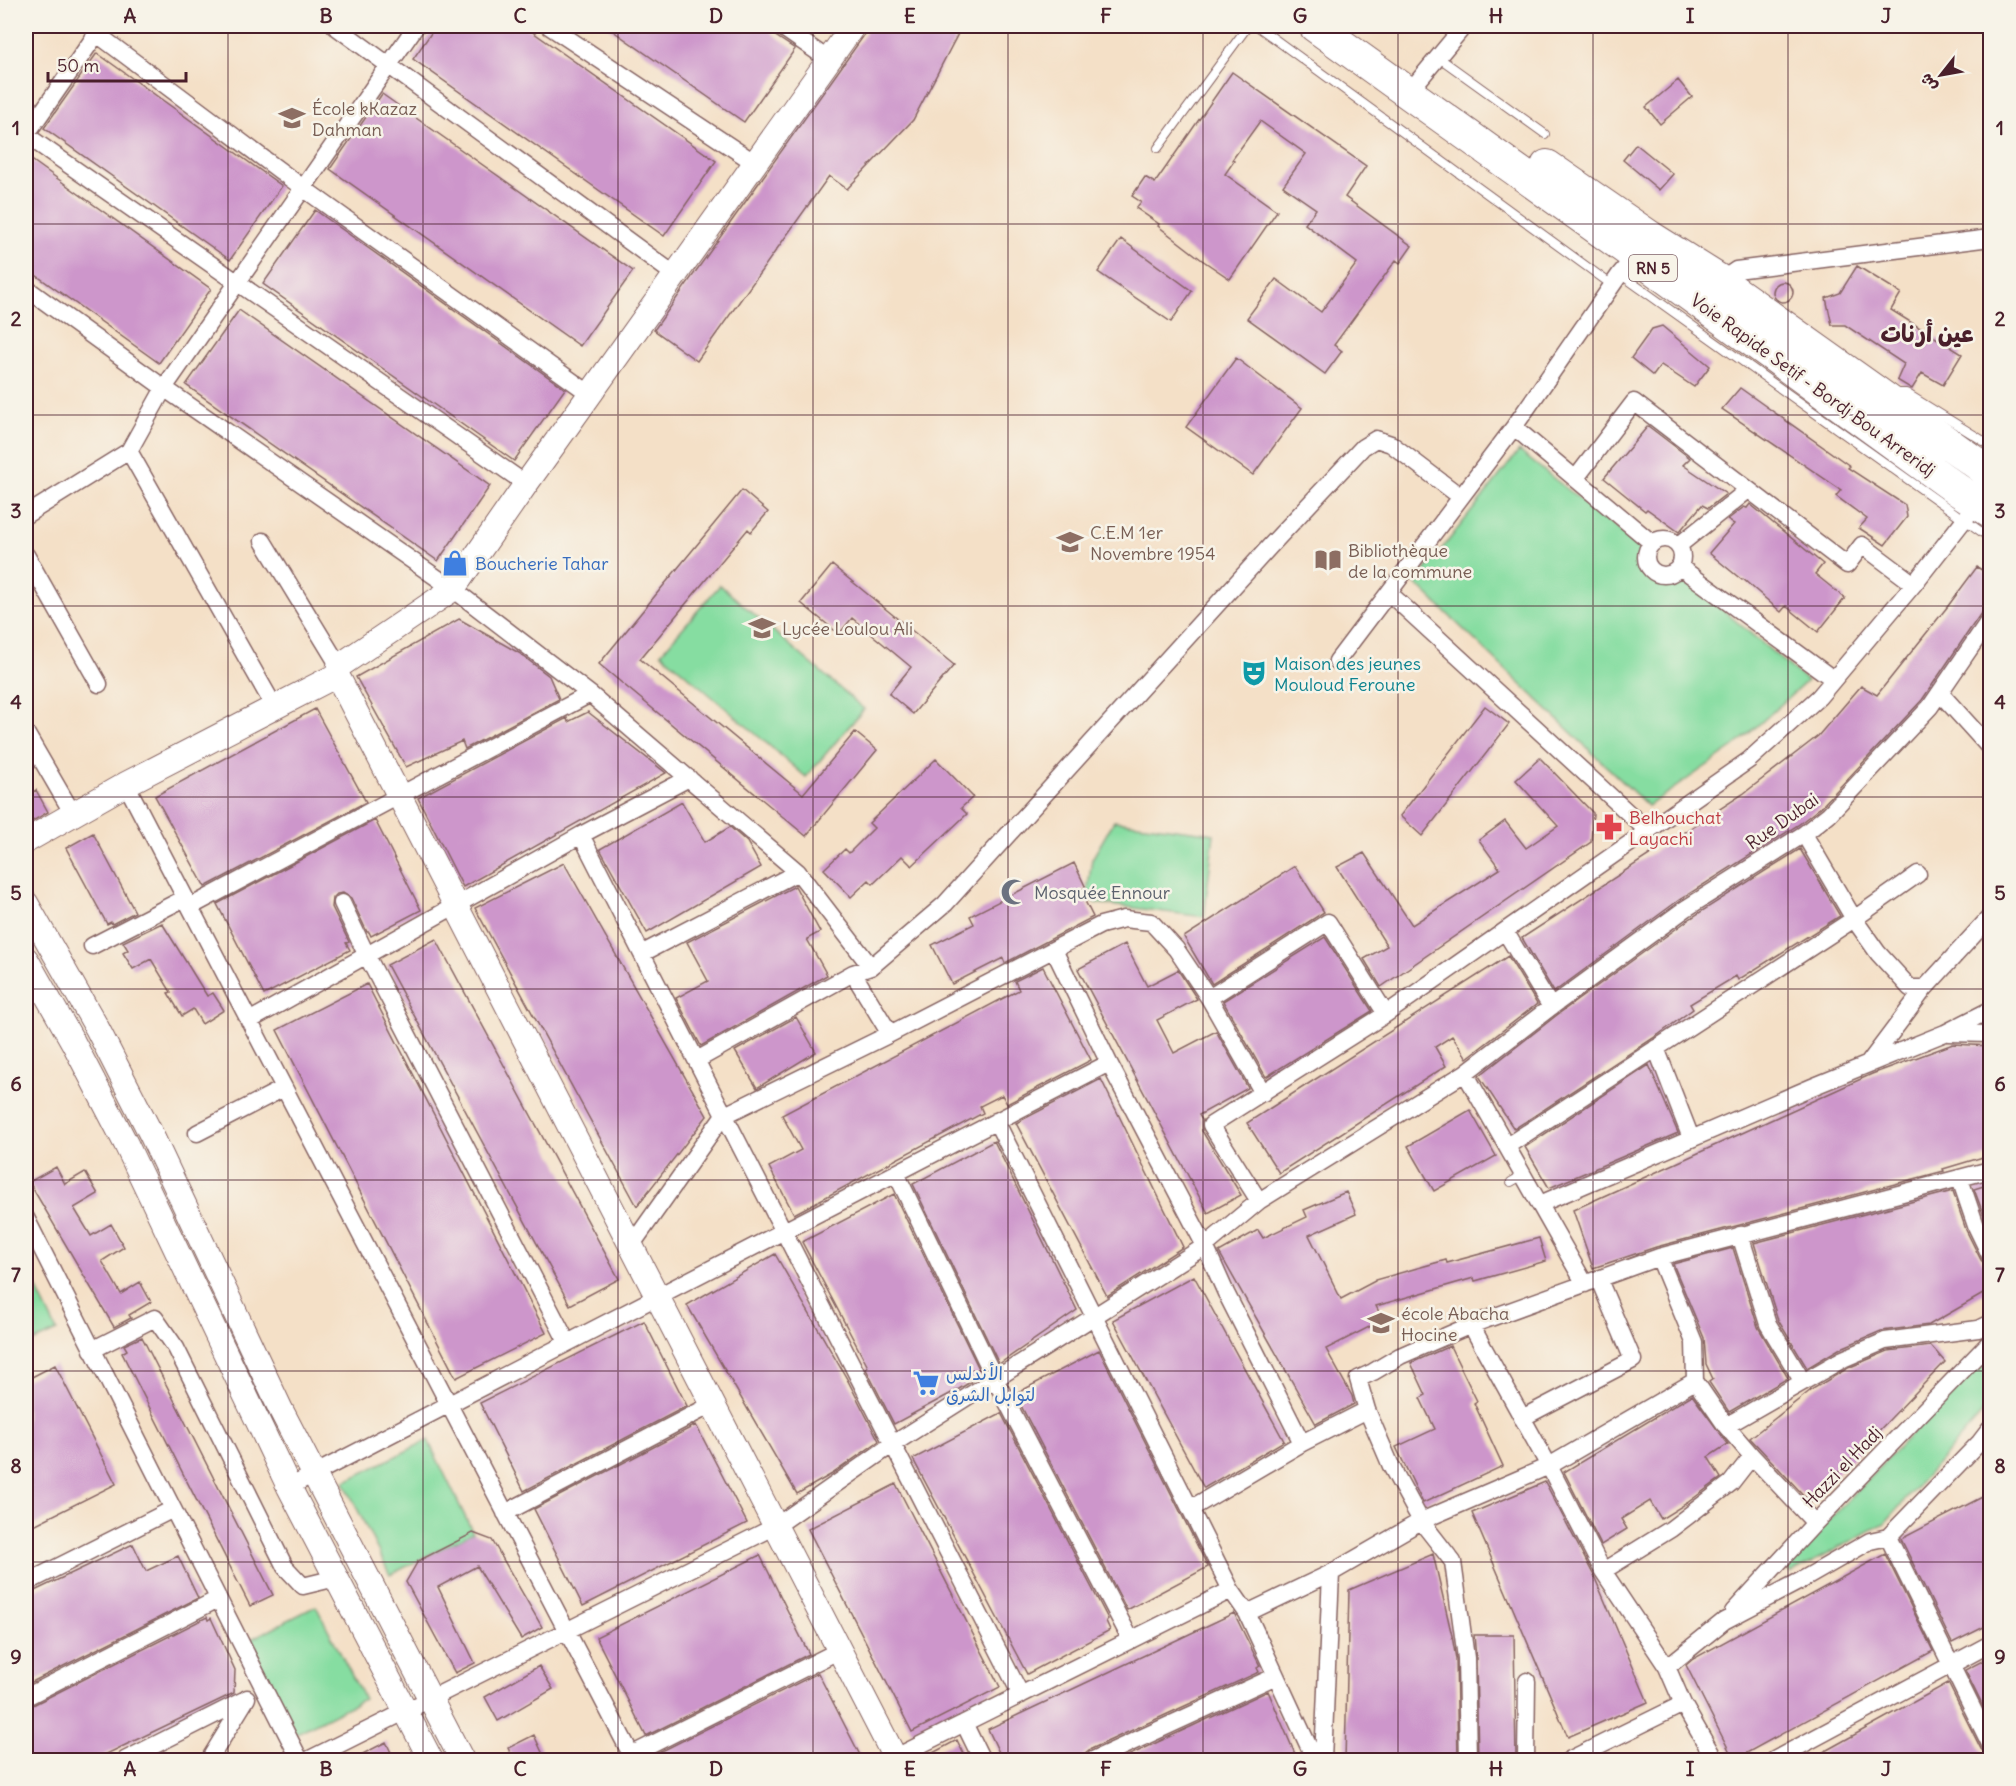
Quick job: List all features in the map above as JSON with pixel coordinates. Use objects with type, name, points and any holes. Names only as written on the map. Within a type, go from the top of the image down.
[{"type":"highway","name":"Voie Rapide Setif - Bordj Bou Arreridj","points":[[1315,26],[1423,76]]},
{"type":"highway","name":"Voie Rapide Setif - Bordj Bou Arreridj","points":[[1348,26],[1423,76],[1630,263],[1948,483],[1977,511]]},
{"type":"highway","name":"Voie Rapide Setif - Bordj Bou Arreridj","points":[[1630,263],[1720,281],[1990,473]]},
{"type":"street","points":[[335,26],[675,275]]},
{"type":"street","points":[[26,515],[129,452],[164,388],[416,26]]},
{"type":"street","points":[[549,26],[755,163]]},
{"type":"street","points":[[780,26],[829,60]]},
{"type":"street","points":[[26,841],[126,784],[274,708],[338,671],[453,589],[853,26]]},
{"type":"street","points":[[1423,76],[1464,26]]},
{"type":"street","points":[[526,484],[26,135],[100,30],[303,188],[590,394]]},
{"type":"street","points":[[1720,281],[1736,270],[1990,238]]},
{"type":"street","points":[[1337,661],[1515,427],[1630,263]]},
{"type":"street","points":[[26,288],[164,388],[453,589],[590,694],[798,872],[872,967]]},
{"type":"street","points":[[1576,478],[1635,402],[1847,565],[1862,545],[1914,584]]},
{"type":"street","points":[[1515,427],[1652,543]]},
{"type":"street","points":[[697,1060],[853,973],[872,967],[945,904],[1224,596],[1363,447],[1376,439],[1391,444],[1461,497]]},
{"type":"street","points":[[129,452],[274,708]]},
{"type":"street","points":[[1678,546],[1749,490]]},
{"type":"street","points":[[1259,1200],[1211,1125],[1386,1014],[1749,760],[1819,697],[1977,511]]},
{"type":"street","points":[[1670,540],[1678,546],[1682,556],[1680,567],[1670,575],[1658,575],[1648,566],[1646,554],[1652,543],[1670,540]]},
{"type":"street","points":[[263,541],[338,671],[399,796],[840,1650],[894,1760],[1231,1590]]},
{"type":"street","points":[[26,555],[99,684]]},
{"type":"street","points":[[1680,567],[1833,679]]},
{"type":"street","points":[[1389,592],[1648,831]]},
{"type":"street","name":"Rue Dubai","points":[[308,1761],[776,1526],[893,1444],[1205,1246],[1259,1200],[1465,1073],[1685,909],[1804,834],[1829,814],[1930,707],[1990,619]]},
{"type":"street","points":[[1940,693],[1990,748]]},
{"type":"street","points":[[92,946],[188,902],[399,796],[590,694]]},
{"type":"street","points":[[26,733],[73,814]]},
{"type":"street","points":[[249,1021],[581,835],[689,778]]},
{"type":"street","points":[[126,784],[632,1758],[840,1650]]},
{"type":"street","points":[[1804,834],[1854,919],[1878,953],[1910,988],[1925,988]]},
{"type":"street","points":[[581,835],[1021,1695]]},
{"type":"street","points":[[643,953],[798,872]]},
{"type":"street","points":[[1507,1146],[1854,919],[1918,874]]},
{"type":"street","points":[[26,903],[97,1028],[152,1134],[281,1410],[462,1761]]},
{"type":"street","points":[[342,903],[367,956],[567,1342]]},
{"type":"street","points":[[1868,1064],[1925,988],[1990,917]]},
{"type":"street","points":[[631,1246],[723,1116],[890,1034],[1101,925],[1124,919],[1151,922],[1176,949],[1209,998],[1263,1093]]},
{"type":"street","points":[[1209,998],[1328,922],[1386,1014]]},
{"type":"street","points":[[1505,931],[1551,1007]]},
{"type":"street","points":[[1054,950],[1109,1063],[1205,1246],[1226,1293],[1302,1443]]},
{"type":"street","points":[[26,959],[73,1042],[126,1144],[289,1487],[431,1761]]},
{"type":"street","points":[[853,973],[890,1034]]},
{"type":"street","points":[[1540,1204],[1692,1138],[1946,1033],[1990,1010]]},
{"type":"street","points":[[1946,1033],[1990,1034]]},
{"type":"street","points":[[1656,1048],[1692,1138]]},
{"type":"street","points":[[289,1487],[1109,1063]]},
{"type":"street","points":[[1465,1073],[1507,1146],[1517,1179],[1540,1204],[1592,1282],[1634,1360],[1522,1418]]},
{"type":"street","points":[[196,1133],[284,1088]]},
{"type":"street","points":[[996,1121],[1231,1590],[1247,1613],[1315,1761]]},
{"type":"street","points":[[1468,1761],[1466,1658],[1453,1562],[1421,1521],[1391,1466],[1367,1410],[1358,1379],[1400,1356],[1471,1325],[1659,1257],[1990,1170]]},
{"type":"street","points":[[896,1173],[995,1379],[1131,1640]]},
{"type":"street","points":[[1960,1179],[1976,1226],[1990,1255]]},
{"type":"street","points":[[26,1218],[300,1761]]},
{"type":"street","points":[[1740,1235],[1768,1324],[1803,1382]]},
{"type":"street","points":[[1659,1257],[1694,1342],[1695,1381],[1726,1426],[1815,1523]]},
{"type":"street","points":[[92,1350],[155,1318],[176,1348],[285,1568],[303,1587],[336,1578]]},
{"type":"street","points":[[1726,1426],[1843,1359],[1885,1341],[1978,1329],[1990,1323]]},
{"type":"street","points":[[1471,1325],[1603,1570],[1667,1667],[1683,1704],[1715,1761]]},
{"type":"street","name":"Hazzi el Hadj","points":[[1724,1621],[1990,1342]]},
{"type":"street","points":[[1247,1613],[1331,1573],[1421,1521],[1549,1466],[1695,1381]]},
{"type":"street","points":[[505,1513],[713,1404]]},
{"type":"street","points":[[1190,1509],[1302,1443],[1367,1410]]},
{"type":"street","points":[[1667,1667],[1724,1621],[1870,1541],[1888,1537],[1987,1439]]},
{"type":"street","points":[[1603,1570],[1671,1529],[1723,1490],[1752,1456]]},
{"type":"street","points":[[26,1583],[173,1509]]},
{"type":"street","points":[[1888,1537],[1990,1744]]},
{"type":"street","points":[[1323,1761],[1331,1573]]},
{"type":"street","points":[[26,1697],[218,1599]]},
{"type":"street","points":[[1774,1761],[1990,1644]]},
{"type":"street","points":[[209,1761],[246,1699],[255,1671]]},
{"type":"street","points":[[1093,1761],[1276,1676]]},
{"type":"street","points":[[1526,1761],[1527,1681]]},
{"type":"street","points":[[125,1761],[246,1699]]},
{"type":"street","points":[[1569,1761],[1683,1704]]},
{"type":"street","points":[[964,1724],[982,1761]]},
{"type":"lane","points":[[1158,147],[1248,26]]},
{"type":"lane","points":[[1257,26],[1630,263]]},
{"type":"lane","points":[[1423,76],[1545,134]]},
{"type":"lane","points":[[1880,394],[1906,393],[1990,446]]},
{"type":"lane","points":[[1977,511],[1990,538]]},
{"type":"green space","points":[[1519,451],[1632,540],[1640,548],[1640,565],[1647,576],[1668,581],[1686,579],[1807,681],[1734,747],[1648,806],[1415,583]]},
{"type":"green space","points":[[720,585],[864,709],[806,777],[661,653]]},
{"type":"green space","points":[[1114,821],[1214,834],[1204,917],[1095,903],[1087,894],[1092,859]]},
{"type":"green space","points":[[26,1267],[57,1331],[26,1345]]},
{"type":"green space","points":[[1990,1354],[1990,1404],[1885,1523],[1792,1573],[1786,1568],[1944,1399]]},
{"type":"green space","points":[[428,1440],[473,1533],[390,1575],[344,1482]]},
{"type":"green space","points":[[316,1606],[364,1699],[295,1734],[247,1641]]},
{"type":"building","points":[[436,26],[524,26],[716,161],[664,236],[413,59]]},
{"type":"building","points":[[606,26],[765,26],[795,49],[744,122]]},
{"type":"building","points":[[867,26],[962,26],[913,120],[847,189],[829,176],[697,361],[654,330],[865,34]]},
{"type":"building","points":[[97,53],[282,186],[230,260],[44,128]]},
{"type":"building","points":[[1232,72],[1366,166],[1345,197],[1412,246],[1400,263],[1396,260],[1334,345],[1342,351],[1325,374],[1247,318],[1276,279],[1321,312],[1357,263],[1305,224],[1316,209],[1283,186],[1306,154],[1260,121],[1232,160],[1234,161],[1225,174],[1277,211],[1230,279],[1136,208],[1141,202],[1132,196],[1145,177],[1155,183]]},
{"type":"building","points":[[1678,80],[1692,97],[1660,124],[1646,107]]},
{"type":"building","points":[[382,94],[633,271],[580,346],[330,169]]},
{"type":"building","points":[[1636,144],[1673,174],[1659,190],[1623,160]]},
{"type":"building","points":[[26,156],[211,289],[159,363],[26,268]]},
{"type":"building","points":[[315,210],[565,389],[514,461],[263,284]]},
{"type":"building","points":[[1121,239],[1192,291],[1171,322],[1098,272]]},
{"type":"building","points":[[1857,266],[1901,293],[1891,310],[1962,354],[1943,385],[1922,373],[1912,389],[1897,380],[1904,364],[1845,325],[1832,325],[1826,298],[1840,293]]},
{"type":"building","points":[[1779,282],[1787,282],[1793,288],[1793,296],[1787,302],[1779,302],[1773,296],[1773,288]]},
{"type":"building","points":[[239,310],[490,486],[438,561],[186,385]]},
{"type":"building","points":[[1662,326],[1710,366],[1694,387],[1661,365],[1653,376],[1631,358],[1652,329]]},
{"type":"building","points":[[1236,358],[1302,408],[1253,475],[1186,427]]},
{"type":"building","points":[[1740,388],[1850,466],[1848,468],[1905,505],[1907,517],[1885,545],[1859,528],[1867,519],[1836,496],[1841,490],[1722,409]]},
{"type":"building","points":[[1648,426],[1690,458],[1683,465],[1726,494],[1708,508],[1702,505],[1679,532],[1647,509],[1645,511],[1604,478]]},
{"type":"building","points":[[742,490],[768,512],[751,532],[748,529],[640,659],[803,794],[855,732],[877,750],[806,836],[599,664]]},
{"type":"building","points":[[1750,504],[1823,564],[1815,574],[1845,598],[1818,632],[1786,606],[1781,612],[1709,553],[1734,524],[1727,520]]},
{"type":"building","points":[[832,565],[954,665],[913,714],[889,694],[911,667],[852,618],[839,634],[801,603]]},
{"type":"building","points":[[1977,567],[1990,575],[1990,609],[1981,613],[1922,700],[1822,806],[1798,825],[1679,900],[1554,992],[1522,938],[1743,794],[1818,736],[1861,686],[1877,695]]},
{"type":"building","points":[[459,619],[519,653],[549,676],[559,699],[465,749],[462,741],[406,767],[356,677]]},
{"type":"building","points":[[1485,706],[1509,724],[1422,836],[1400,816]]},
{"type":"building","points":[[315,709],[366,802],[205,887],[155,796]]},
{"type":"building","points":[[588,712],[666,773],[463,887],[418,798],[567,718],[568,722]]},
{"type":"building","points":[[1540,758],[1593,813],[1591,842],[1381,987],[1364,959],[1387,946],[1337,867],[1364,853],[1412,925],[1500,869],[1479,840],[1505,821],[1526,848],[1558,826],[1516,780]]},
{"type":"building","points":[[936,759],[973,797],[961,808],[967,814],[912,866],[902,856],[873,884],[869,880],[851,897],[824,869],[845,849],[849,853],[874,828],[869,823]]},
{"type":"building","points":[[36,790],[48,812],[26,825],[26,796]]},
{"type":"building","points":[[682,802],[705,842],[730,827],[747,842],[761,867],[647,933],[600,849]]},
{"type":"building","points":[[375,820],[421,910],[371,936],[351,898],[343,893],[337,894],[333,898],[332,907],[349,942],[346,943],[350,950],[264,995],[217,904]]},
{"type":"building","points":[[93,833],[135,912],[112,924],[111,922],[107,924],[66,848]]},
{"type":"building","points":[[1800,849],[1840,916],[1738,980],[1736,976],[1690,1004],[1693,1009],[1658,1035],[1514,1129],[1479,1076],[1557,1015],[1691,918]]},
{"type":"building","points":[[564,863],[707,1116],[637,1206],[475,908]]},
{"type":"building","points":[[1074,863],[1086,888],[1080,891],[1093,917],[1005,963],[1003,958],[952,984],[932,945],[974,924],[970,916]]},
{"type":"building","points":[[1295,866],[1324,912],[1212,984],[1184,937]]},
{"type":"building","points":[[795,886],[820,932],[807,939],[827,975],[701,1046],[676,998],[708,981],[687,942]]},
{"type":"building","points":[[162,923],[207,996],[213,993],[224,1010],[202,1024],[193,1009],[182,1016],[168,993],[171,992],[151,959],[133,969],[123,953],[128,950],[123,942]]},
{"type":"building","points":[[1325,937],[1372,1011],[1266,1077],[1223,1001]]},
{"type":"building","points":[[436,939],[619,1279],[570,1305],[387,965]]},
{"type":"building","points":[[1125,944],[1147,986],[1178,970],[1197,999],[1157,1020],[1174,1053],[1216,1031],[1248,1088],[1199,1115],[1202,1120],[1202,1131],[1241,1195],[1208,1213],[1078,969]]},
{"type":"building","points":[[1508,956],[1537,1004],[1467,1058],[1452,1036],[1435,1047],[1446,1066],[1279,1173],[1247,1123]]},
{"type":"building","points":[[1043,967],[1091,1060],[1007,1104],[1002,1095],[980,1106],[983,1113],[794,1214],[769,1167],[801,1150],[782,1115],[1019,990],[1015,981]]},
{"type":"building","points":[[367,984],[546,1333],[456,1378],[277,1030]]},
{"type":"building","points":[[796,1017],[816,1052],[757,1088],[735,1051]]},
{"type":"building","points":[[1953,1044],[1990,1046],[1990,1155],[1943,1169],[1944,1171],[1656,1247],[1593,1268],[1573,1210],[1872,1074]]},
{"type":"building","points":[[1649,1065],[1678,1133],[1549,1188],[1525,1147]]},
{"type":"building","points":[[1101,1079],[1183,1247],[1107,1296],[1016,1123]]},
{"type":"building","points":[[1470,1110],[1496,1156],[1434,1191],[1408,1146]]},
{"type":"building","points":[[994,1141],[1077,1310],[999,1364],[913,1184]]},
{"type":"building","points":[[56,1167],[65,1184],[85,1172],[98,1194],[74,1208],[91,1236],[111,1224],[124,1247],[102,1261],[121,1294],[140,1282],[151,1302],[129,1315],[131,1318],[114,1327],[29,1182]]},
{"type":"building","points":[[1990,1184],[1990,1232],[1974,1189]]},
{"type":"building","points":[[1953,1191],[1966,1230],[1981,1260],[1990,1265],[1990,1290],[1929,1325],[1881,1331],[1839,1349],[1807,1368],[1778,1320],[1754,1243]]},
{"type":"building","points":[[1346,1192],[1356,1214],[1309,1235],[1341,1299],[1375,1280],[1539,1238],[1546,1261],[1475,1281],[1474,1278],[1376,1306],[1383,1320],[1326,1349],[1352,1396],[1354,1404],[1316,1424],[1219,1252],[1258,1230],[1263,1238],[1307,1217],[1304,1210]]},
{"type":"building","points":[[894,1194],[982,1375],[894,1424],[866,1369],[868,1367],[802,1242]]},
{"type":"building","points":[[1733,1248],[1758,1327],[1788,1378],[1729,1412],[1709,1382],[1713,1379],[1706,1364],[1704,1338],[1673,1264]]},
{"type":"building","points":[[775,1254],[847,1379],[879,1441],[832,1474],[797,1494],[687,1305]]},
{"type":"building","points":[[1194,1276],[1284,1441],[1204,1488],[1113,1320]]},
{"type":"building","points":[[644,1321],[687,1406],[524,1491],[480,1403]]},
{"type":"building","points":[[142,1337],[273,1595],[250,1606],[122,1353],[127,1350],[124,1345]]},
{"type":"building","points":[[1450,1346],[1477,1401],[1474,1403],[1503,1466],[1423,1503],[1396,1447],[1435,1429],[1420,1398],[1426,1395],[1411,1363]]},
{"type":"building","points":[[1931,1346],[1945,1362],[1810,1502],[1750,1438],[1811,1390],[1848,1368],[1888,1351]]},
{"type":"building","points":[[1099,1350],[1208,1567],[1127,1610],[1015,1394]]},
{"type":"building","points":[[55,1365],[116,1484],[30,1527],[26,1518],[26,1380]]},
{"type":"building","points":[[1692,1395],[1728,1444],[1708,1457],[1721,1478],[1661,1519],[1650,1501],[1621,1519],[1627,1529],[1601,1545],[1564,1472]]},
{"type":"building","points":[[1001,1413],[1108,1619],[1106,1621],[1110,1630],[1027,1674],[913,1459]]},
{"type":"building","points":[[696,1425],[747,1523],[583,1606],[534,1509]]},
{"type":"building","points":[[1545,1482],[1594,1576],[1648,1702],[1568,1737],[1472,1513]]},
{"type":"building","points":[[896,1484],[1000,1687],[912,1732],[808,1529]]},
{"type":"building","points":[[1990,1493],[1990,1624],[1952,1643],[1901,1539]]},
{"type":"building","points":[[473,1533],[492,1540],[542,1627],[521,1639],[477,1566],[438,1587],[475,1663],[455,1673],[406,1582],[418,1561]]},
{"type":"building","points":[[133,1544],[146,1571],[178,1556],[198,1598],[26,1685],[26,1595]]},
{"type":"building","points":[[1433,1554],[1456,1659],[1458,1761],[1345,1761],[1349,1590]]},
{"type":"building","points":[[1885,1554],[1933,1651],[1734,1760],[1686,1665],[1693,1659]]},
{"type":"building","points":[[760,1555],[809,1654],[646,1736],[596,1637]]},
{"type":"building","points":[[1234,1613],[1260,1666],[1257,1668],[1259,1672],[1089,1750],[1084,1754],[1083,1761],[1003,1761],[988,1729]]},
{"type":"building","points":[[207,1617],[208,1620],[211,1618],[235,1670],[234,1693],[92,1761],[26,1761],[26,1707]]},
{"type":"building","points":[[1474,1635],[1514,1635],[1516,1761],[1478,1761]]},
{"type":"building","points":[[1990,1657],[1990,1721],[1965,1670]]},
{"type":"building","points":[[539,1666],[553,1689],[498,1721],[485,1697]]},
{"type":"building","points":[[818,1673],[863,1761],[659,1761],[656,1754]]},
{"type":"building","points":[[1948,1683],[1981,1749],[1990,1754],[1990,1761],[1807,1761]]},
{"type":"building","points":[[1268,1691],[1298,1761],[1117,1761]]},
{"type":"building","points":[[534,1735],[546,1761],[514,1761],[508,1748]]},
{"type":"building","points":[[957,1740],[967,1761],[918,1761]]},
{"type":"building","points":[[386,1742],[395,1761],[349,1761]]},
{"type":"place","name":"École kKazaz Dahman","points":[[292,118]]},
{"type":"place","name":"C.E.M 1er Novembre 1954","points":[[1070,542]]},
{"type":"place","name":"Bibliothèque de la commune","points":[[1328,560]]},
{"type":"place","name":"Boucherie Tahar","points":[[455,563]]},
{"type":"place","name":"Lycée Loulou Ali","points":[[762,628]]},
{"type":"place","name":"Maison des jeunes Mouloud Feroune","points":[[1254,673]]},
{"type":"place","name":"Belhouchat Layachi","points":[[1609,827]]},
{"type":"place","name":"Mosquée Ennour","points":[[1014,892]]},
{"type":"place","name":"école Abacha Hocine","points":[[1381,1323]]},
{"type":"place","name":"الأندلس لتوابل الشرق","points":[[926,1383]]},
{"type":"district","name":"عين أرنات","points":[[1927,333]]}]
